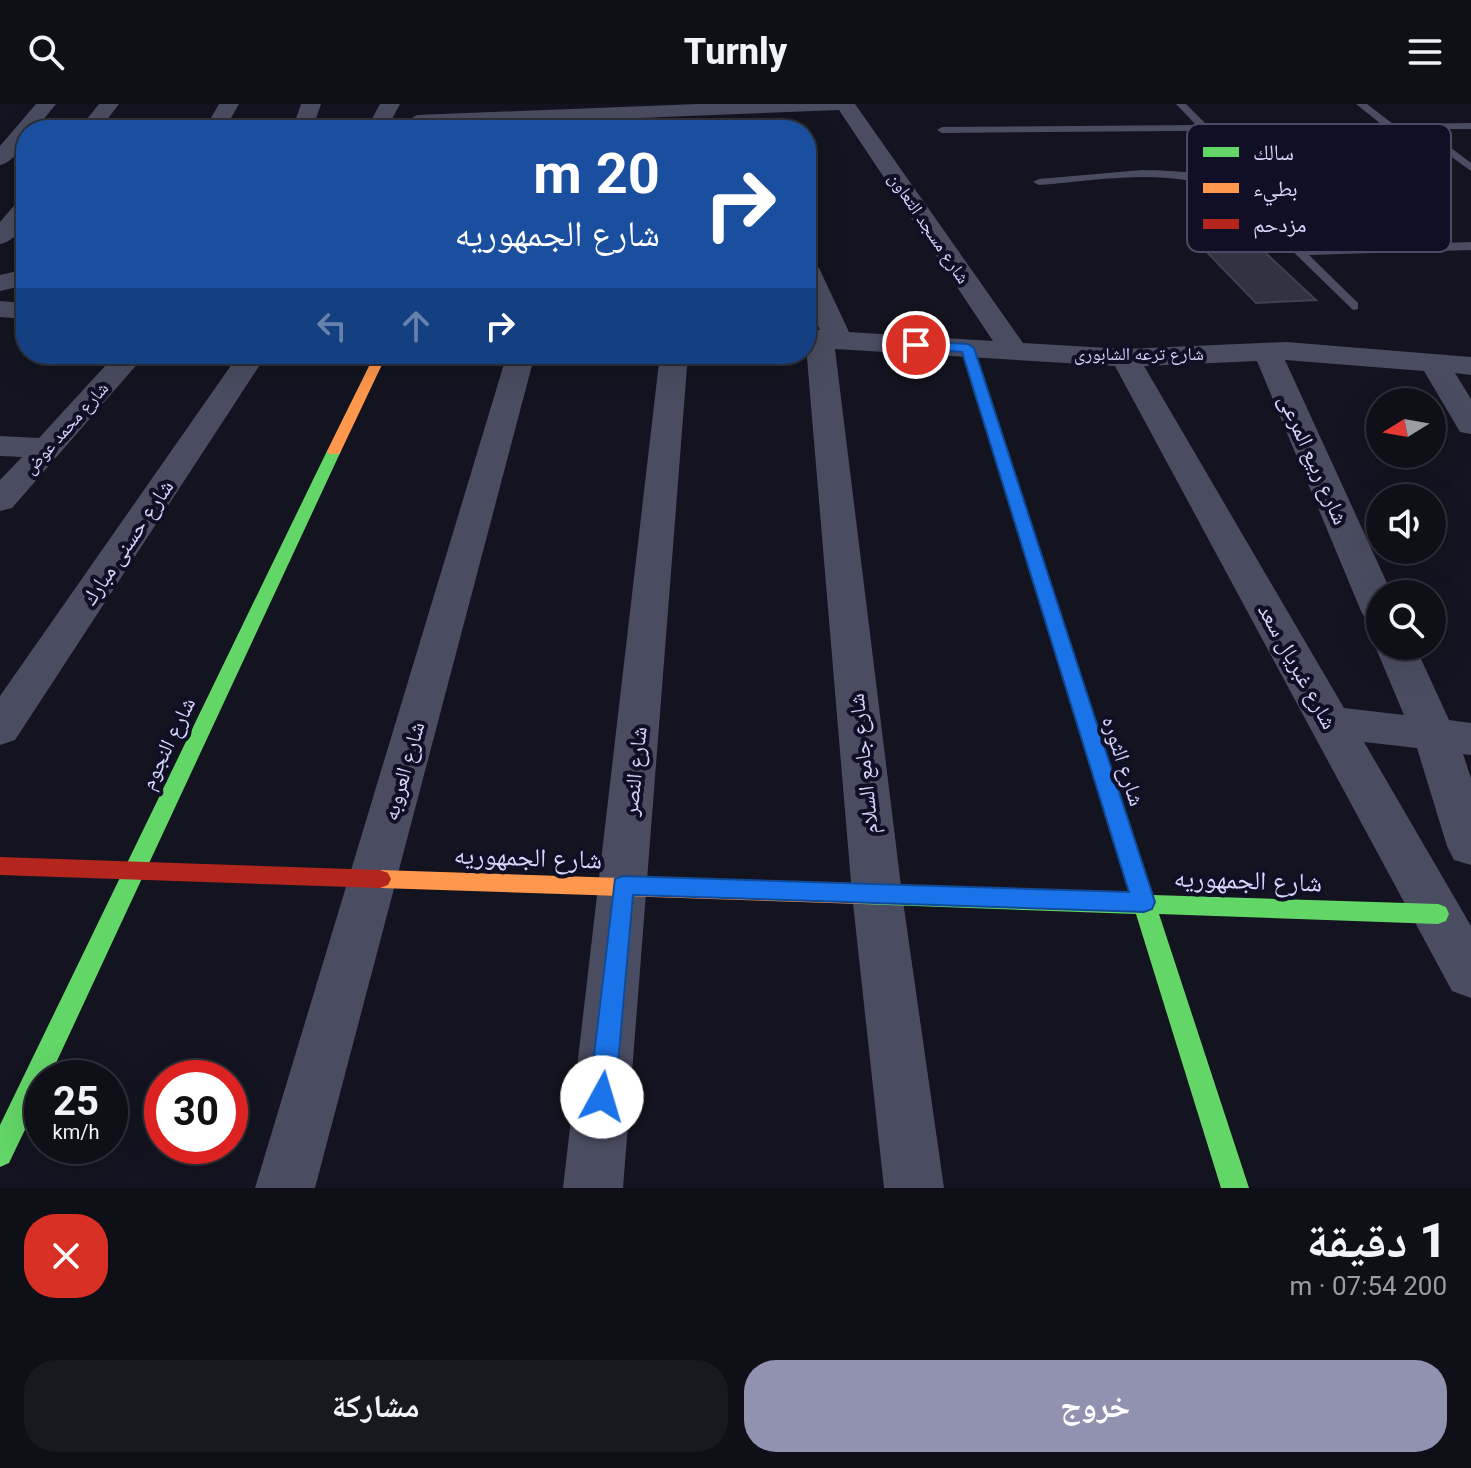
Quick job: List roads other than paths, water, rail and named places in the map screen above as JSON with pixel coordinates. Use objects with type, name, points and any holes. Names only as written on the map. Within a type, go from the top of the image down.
[{"type":"street","points":[[33,120],[46,104]]},
{"type":"street","points":[[96,120],[109,104]]},
{"type":"street","points":[[459,120],[625,116],[734,106],[845,104]]},
{"type":"street","name":"شارع مسجد التعاون","points":[[845,104],[1014,351]]},
{"type":"street","points":[[0,159],[16,140]]},
{"type":"street","points":[[0,237],[16,218]]},
{"type":"street","name":"شارع جامع السلام","points":[[816,315],[821,339],[877,894],[914,1188]]},
{"type":"street","name":"شارع ترعه الشابورى","points":[[821,339],[1125,358],[1267,351],[1471,366]]},
{"type":"street","name":"شارع الثوره","points":[[968,348],[1235,1188]]},
{"type":"street","name":"شارع ربيع المرعى","points":[[1267,351],[1367,580]]},
{"type":"street","name":"شارع غبريال سعد","points":[[1125,358],[1471,974]]},
{"type":"street","points":[[1433,361],[1471,425]]},
{"type":"street","name":"شارع محمد عوض","points":[[0,501],[123,364]]},
{"type":"street","name":"شارع حسنى مبارك","points":[[0,729],[246,364]]},
{"type":"street","name":"شارع النجوم","points":[[0,1154],[132,870],[376,364]]},
{"type":"street","name":"شارع العروبه","points":[[285,1188],[518,364]]},
{"type":"street","name":"شارع النصر","points":[[593,1188],[673,364]]},
{"type":"street","points":[[0,446],[48,448]]},
{"type":"street","points":[[1404,660],[1452,737],[1471,846]]},
{"type":"street","points":[[1330,722],[1452,737]]},
{"type":"street","name":"شارع الجمهوريه","points":[[0,866],[1438,914]]},
{"type":"lane","points":[[1181,104],[1200,124]]},
{"type":"lane","points":[[1361,104],[1387,124]]},
{"type":"lane","points":[[942,130],[1187,127]]},
{"type":"lane","points":[[1451,153],[1471,168]]},
{"type":"lane","points":[[1039,182],[1171,173],[1187,176]]},
{"type":"lane","points":[[1451,247],[1471,246]]},
{"type":"lane","points":[[1298,252],[1353,306]]}]
